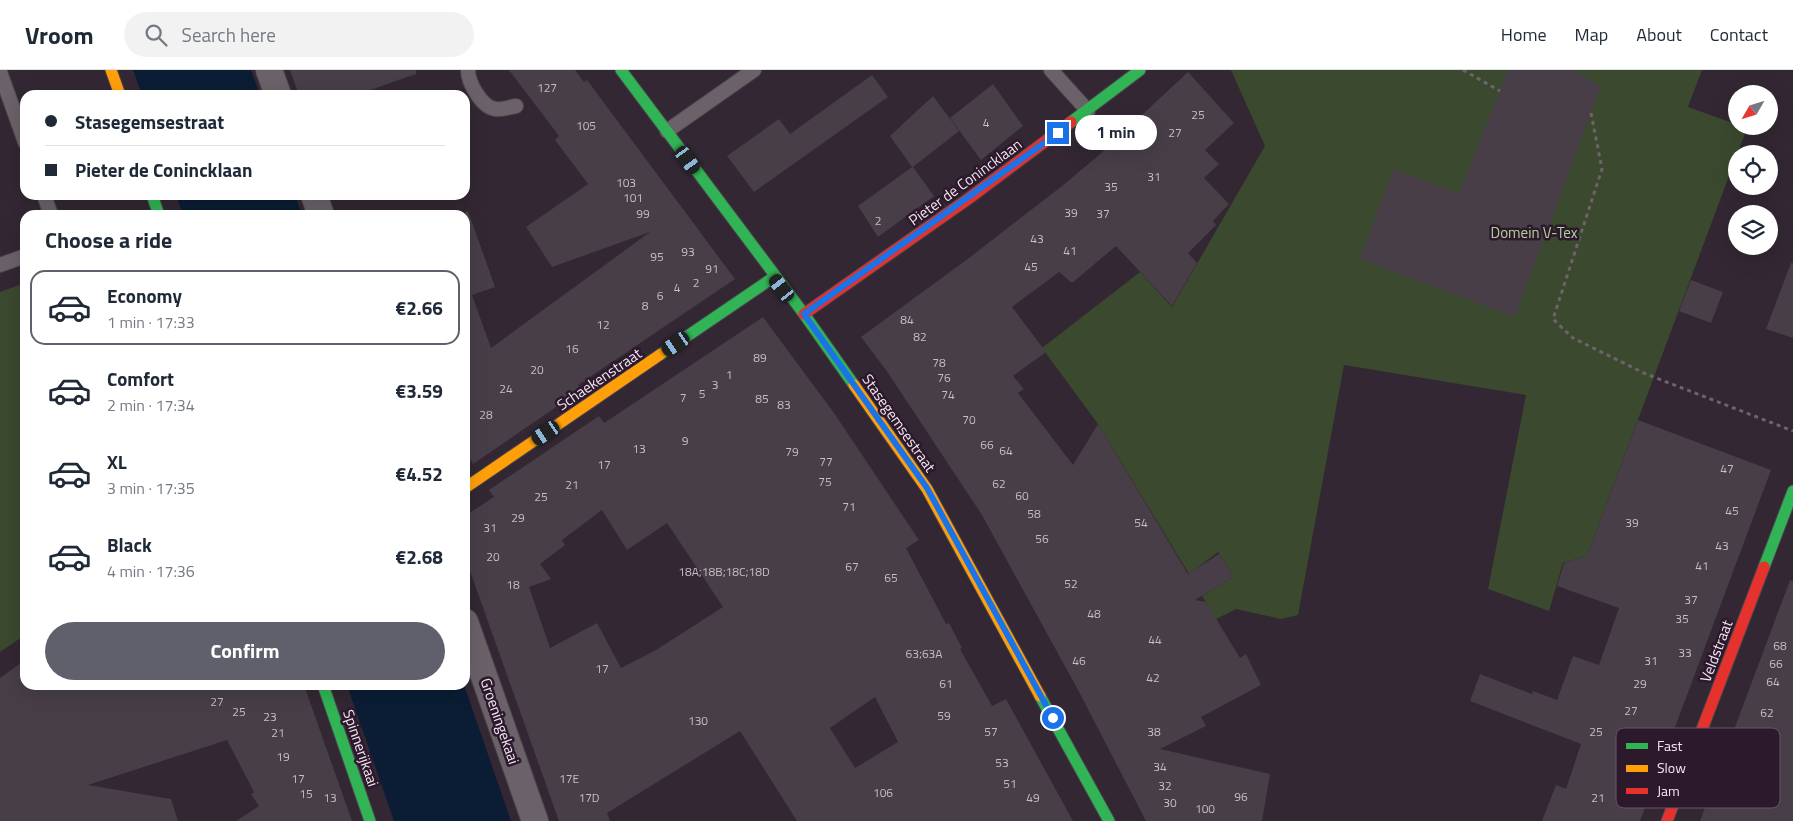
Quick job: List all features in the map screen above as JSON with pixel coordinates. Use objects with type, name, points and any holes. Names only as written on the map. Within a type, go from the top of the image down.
[{"type":"street","points":[[111,70],[118,90]]},
{"type":"street","points":[[269,70],[276,90]]},
{"type":"street","name":"Stasegemsestraat","points":[[621,70],[774,277],[804,314],[927,488],[1109,821]]},
{"type":"street","name":"Pieter de Conincklaan","points":[[804,314],[1088,111],[1140,70]]},
{"type":"street","name":"Schaekenstraat","points":[[470,485],[774,277]]},
{"type":"street","name":"Veldstraat","points":[[1703,728],[1793,491]]},
{"type":"street","name":"Groeningekaai","points":[[470,636],[535,821]]},
{"type":"street","name":"Spinnerijkaai","points":[[325,690],[370,821]]},
{"type":"street","name":"Veldstraat","points":[[1667,821],[1672,808]]},
{"type":"lane","points":[[468,70],[470,84],[488,107],[496,110],[516,106]]},
{"type":"lane","points":[[667,131],[754,70]]},
{"type":"lane","points":[[1052,70],[1088,111]]},
{"type":"lane","points":[[0,72],[20,128]]},
{"type":"lane","points":[[0,265],[20,258]]},
{"type":"path","points":[[1463,70],[1500,91]]},
{"type":"path","points":[[1591,113],[1602,169],[1553,319],[1573,338],[1646,374],[1793,431]]},
{"type":"green space","name":"Domein V-Tex","points":[[1231,70],[1702,70],[1688,107],[1728,121],[1728,135],[1744,135],[1741,145],[1728,145],[1728,179],[1587,556],[1563,563],[1549,611],[1488,589],[1526,395],[1344,365],[1298,615],[1281,619],[1236,609],[1216,619],[1202,596],[1234,577],[1218,552],[1189,574],[1098,424],[1042,348],[1140,272],[1172,307],[1265,146]]},
{"type":"green space","points":[[20,285],[20,638],[0,652],[0,292]]},
{"type":"water","points":[[133,70],[251,70],[258,90],[140,90]]},
{"type":"water","points":[[178,200],[297,200],[300,210],[181,210]]},
{"type":"water","points":[[349,690],[466,690],[511,821],[394,821]]},
{"type":"building","points":[[290,70],[416,70],[416,74],[370,90],[297,90]]},
{"type":"building","points":[[509,70],[575,70],[584,82],[587,80],[735,279],[578,385],[581,390],[473,464],[470,459],[470,217],[495,287],[472,295],[491,348],[650,232],[552,267],[526,227],[588,184],[555,140],[559,136]]},
{"type":"building","points":[[1508,70],[1572,70],[1601,86],[1515,317],[1360,259],[1393,169],[1459,193]]},
{"type":"building","points":[[1188,72],[1234,123],[1205,150],[1219,164],[1204,178],[1229,204],[1213,221],[1216,225],[1188,253],[1197,263],[1172,306],[1116,246],[1072,283],[1059,272],[1012,307],[1046,352],[1013,376],[1024,389],[1018,393],[1073,465],[1098,424],[1188,574],[1219,554],[1234,577],[1195,600],[1206,602],[1240,658],[1246,654],[1261,685],[1201,717],[1206,726],[1160,749],[1270,774],[1262,821],[1146,821],[1078,690],[982,515],[886,370],[861,337],[969,258],[1062,186],[1099,155]]},
{"type":"building","points":[[872,75],[888,97],[754,192],[727,156],[779,119],[790,134]]},
{"type":"building","points":[[993,84],[1023,126],[981,160],[950,118]]},
{"type":"building","points":[[933,96],[959,131],[913,167],[934,196],[878,237],[858,206],[912,167],[890,136]]},
{"type":"building","points":[[1791,263],[1793,263],[1793,338],[1766,329]]},
{"type":"building","points":[[1691,280],[1723,292],[1711,323],[1679,311]]},
{"type":"building","points":[[763,317],[834,413],[919,540],[906,548],[946,624],[949,623],[962,648],[960,649],[992,706],[1006,699],[1073,821],[797,821],[740,731],[607,813],[610,821],[559,821],[470,571],[470,513],[494,497],[489,490],[599,416],[604,423]],"holes":[[[602,510],[627,550],[667,523],[723,607],[656,650],[621,668],[597,623],[550,648],[529,587],[551,579],[540,564],[565,545],[562,540]],[[875,697],[898,742],[855,768],[830,728]]]},
{"type":"building","points":[[1638,420],[1771,470],[1675,728],[1616,728],[1616,808],[1645,808],[1640,821],[1542,821],[1556,785],[1566,789],[1581,744],[1470,701],[1480,674],[1532,694],[1533,691],[1557,700],[1573,656],[1599,665],[1619,608],[1557,586],[1564,563],[1587,556]]},
{"type":"building","points":[[1790,580],[1793,581],[1793,821],[1700,821],[1705,808],[1780,808],[1780,728],[1735,728]]},
{"type":"building","points":[[20,664],[20,690],[306,690],[352,821],[236,821],[259,806],[251,794],[254,792],[227,740],[88,785],[171,799],[178,821],[0,821],[0,678]]},
{"type":"traffic: fast","points":[[621,70],[804,314],[854,385]]},
{"type":"traffic: fast","points":[[1071,122],[1140,70]]},
{"type":"traffic: fast","points":[[154,200],[157,210]]},
{"type":"traffic: fast","points":[[661,354],[774,277]]},
{"type":"traffic: fast","points":[[1764,567],[1793,491]]},
{"type":"traffic: fast","points":[[325,690],[370,821]]},
{"type":"traffic: fast","points":[[1040,696],[1109,821]]},
{"type":"traffic: slow","points":[[111,70],[118,90]]},
{"type":"traffic: slow","points":[[470,485],[661,354]]},
{"type":"traffic: slow","points":[[854,385],[927,489],[1040,696]]},
{"type":"traffic: jam","points":[[804,314],[968,199],[1071,122]]},
{"type":"traffic: jam","points":[[1703,728],[1764,567]]},
{"type":"traffic: jam","points":[[1667,821],[1672,808]]},
{"type":"route","points":[[1053,718],[927,488],[804,314],[1058,133]]}]
